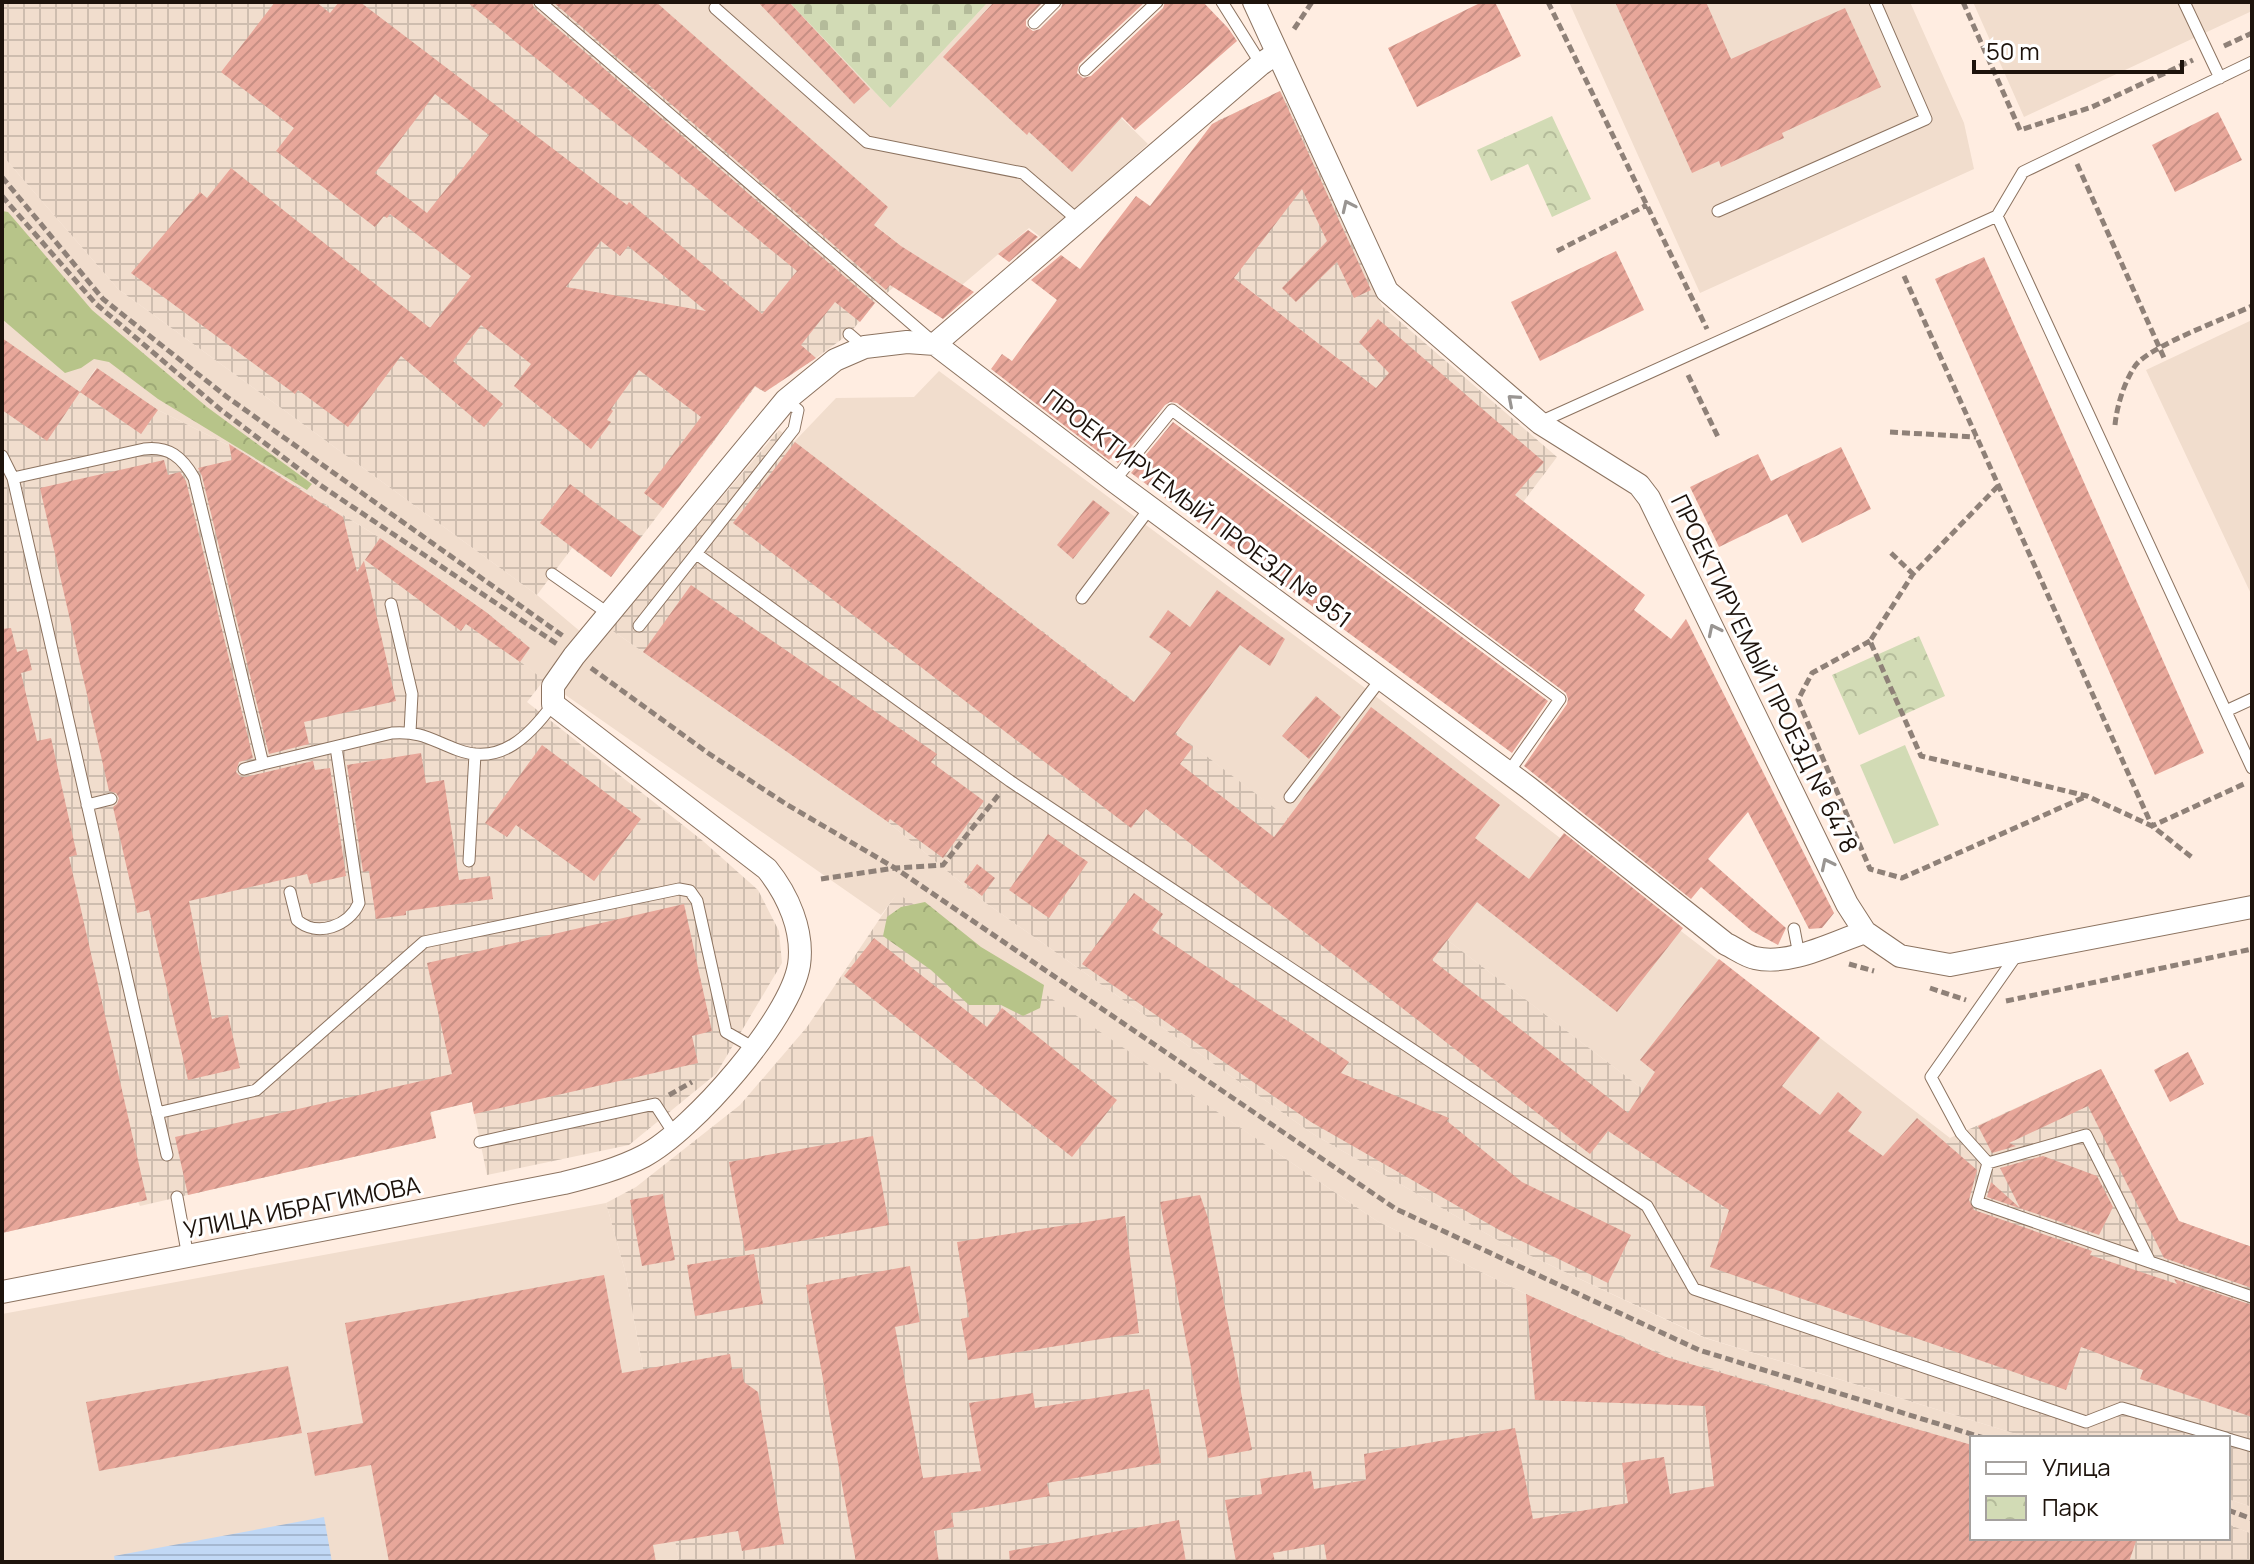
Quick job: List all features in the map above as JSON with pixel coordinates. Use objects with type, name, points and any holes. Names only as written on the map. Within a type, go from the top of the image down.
[{"type":"street","name":"ПРОЕКТИРУЕМЫЙ ПРОЕЗД № 6478","points":[[1254,2],[1269,59],[1387,291],[1540,423],[1639,485],[1649,498],[1840,890],[1865,932]]},
{"type":"street","points":[[553,704],[553,686],[577,652],[786,400],[857,341],[935,344],[1269,59]]},
{"type":"street","name":"ПРОЕКТИРУЕМЫЙ ПРОЕЗД № 951","points":[[935,344],[1150,508],[1508,773],[1533,782],[1726,944],[1754,958],[1778,958],[1799,955],[1865,932]]},
{"type":"street","name":"УЛИЦА ИБРАГИМОВА","points":[[2,1292],[610,1171],[646,1155],[675,1135],[722,1089],[754,1048],[787,996],[799,965],[798,932],[777,882],[756,858],[553,704]]},
{"type":"street","points":[[1865,932],[1900,956],[1950,965],[2252,907]]},
{"type":"lane","name":"ПРОЕКТИРУЕМЫЙ ПРОЕЗД № 951","points":[[540,2],[935,344]]},
{"type":"lane","points":[[1034,23],[1055,2]]},
{"type":"lane","points":[[1085,70],[1157,2]]},
{"type":"lane","points":[[1222,2],[1269,59]]},
{"type":"lane","points":[[1718,211],[1926,119],[1875,2]]},
{"type":"lane","points":[[2184,2],[2220,78]]},
{"type":"lane","points":[[715,8],[867,142],[1023,173],[1079,221]]},
{"type":"lane","points":[[1540,423],[1997,216],[2023,172],[2252,62]]},
{"type":"lane","points":[[1997,216],[2252,768]]},
{"type":"lane","points":[[639,626],[698,555],[794,429],[798,410],[786,400]]},
{"type":"lane","points":[[1114,481],[1172,410],[1560,699],[1508,773]]},
{"type":"lane","points":[[13,478],[157,447],[180,457],[194,478],[263,764]]},
{"type":"lane","points":[[2,456],[13,478],[167,1155]]},
{"type":"lane","points":[[1082,598],[1150,508]]},
{"type":"lane","points":[[698,555],[1010,781],[1647,1206],[1694,1289],[2086,1422],[2122,1408],[2220,1436]]},
{"type":"lane","points":[[552,574],[609,614]]},
{"type":"lane","points":[[391,604],[412,694],[410,732]]},
{"type":"lane","points":[[1290,797],[1381,679]]},
{"type":"lane","points":[[2226,711],[2252,699]]},
{"type":"lane","points":[[244,769],[392,733],[427,735],[459,751],[475,754],[507,749],[521,741],[553,704]]},
{"type":"lane","points":[[290,892],[297,920],[311,928],[335,926],[346,921],[359,903],[336,747]]},
{"type":"lane","points":[[469,861],[475,754]]},
{"type":"lane","points":[[87,805],[111,799]]},
{"type":"lane","points":[[157,1113],[256,1090],[424,942],[679,889],[690,891],[697,901],[726,1032],[754,1048]]},
{"type":"lane","points":[[1794,929],[1799,955]]},
{"type":"lane","points":[[1988,1163],[1961,1133],[1931,1077],[2019,952]]},
{"type":"lane","points":[[480,1142],[655,1104],[675,1135]]},
{"type":"lane","points":[[1988,1163],[2086,1135],[2150,1262]]},
{"type":"lane","points":[[1988,1163],[1977,1202],[2252,1297]]},
{"type":"lane","points":[[177,1197],[188,1257]]},
{"type":"lane","points":[[2230,1439],[2252,1446]]},
{"type":"path","points":[[1548,2],[1714,344]]},
{"type":"path","points":[[1963,2],[2020,130],[2092,107],[2252,33]]},
{"type":"path","points":[[2070,149],[2165,360]]},
{"type":"path","points":[[2,177],[103,299],[227,397],[577,652],[708,753],[786,804],[895,868],[1396,1209],[1699,1350],[1978,1436]]},
{"type":"path","points":[[2,196],[96,304],[221,410],[320,485],[577,652]]},
{"type":"path","points":[[1557,251],[1647,205]]},
{"type":"path","points":[[1897,261],[2152,826]]},
{"type":"path","points":[[2112,465],[2117,406],[2136,364],[2160,348],[2252,306]]},
{"type":"path","points":[[1680,360],[1718,437]]},
{"type":"path","points":[[1890,432],[1976,437]]},
{"type":"path","points":[[1998,486],[1913,574],[1870,641],[1812,673],[1798,700],[1870,869],[1902,878],[2087,796]]},
{"type":"path","points":[[1891,553],[1913,574]]},
{"type":"path","points":[[1870,641],[1921,756],[2087,796],[2152,826],[2194,859]]},
{"type":"path","points":[[821,879],[895,868],[943,865],[1010,781]]},
{"type":"path","points":[[2152,826],[2252,781]]},
{"type":"path","points":[[655,1104],[701,1076]]},
{"type":"path","points":[[2230,1511],[2252,1519]]},
{"type":"shaded area","points":[[2,2],[593,2],[863,239],[874,225],[901,246],[894,287],[875,303],[849,334],[816,358],[765,392],[755,387],[611,577],[572,548],[537,595],[118,289],[2,155]]},
{"type":"shaded area","points":[[593,2],[789,2],[890,108],[988,2],[1002,2],[1148,144],[1043,239],[1029,228],[962,285],[901,246]]},
{"type":"shaded area","points":[[1569,2],[1910,2],[1964,123],[1974,169],[1700,293]]},
{"type":"shaded area","points":[[1973,2],[2252,2],[2252,11],[2024,117]]},
{"type":"shaded area","points":[[1281,91],[1382,306],[1557,457],[1523,502],[1234,278],[1207,131],[1215,122]]},
{"type":"shaded area","points":[[2,155],[118,289],[537,595],[588,638],[610,629],[888,822],[983,901],[1313,1134],[1501,1242],[1705,1338],[2023,1436],[1970,1436],[1970,1444],[1666,1355],[1526,1294],[1377,1221],[897,894],[881,915],[517,660],[527,645],[486,612],[380,538],[240,451],[158,410],[96,368],[80,392],[2,338]]},
{"type":"shaded area","points":[[2252,320],[2252,596],[2146,370]]},
{"type":"shaded area","points":[[2,338],[80,392],[97,368],[158,410],[240,451],[380,538],[528,645],[518,660],[544,680],[527,702],[703,841],[758,890],[779,931],[782,963],[716,1074],[629,1145],[487,1175],[472,1102],[431,1112],[436,1138],[140,1206],[138,1202],[2,1233]]},
{"type":"shaded area","points":[[939,371],[1361,685],[1950,1138],[1892,1221],[1766,1183],[794,442],[836,398],[914,397]]},
{"type":"shaded area","points":[[779,430],[1766,1183],[1892,1221],[1950,1138],[2101,1069],[2179,1221],[2252,1247],[2252,1507],[2230,1500],[2230,1436],[2023,1436],[1706,1338],[1501,1242],[1313,1134],[983,901],[888,822],[610,629]]},
{"type":"shaded area","points":[[897,893],[1377,1221],[1526,1294],[1666,1355],[1970,1444],[1970,1540],[2230,1540],[2230,1525],[2252,1534],[2252,1562],[679,1562],[625,1271],[606,1203],[636,1187],[740,1105],[807,1027]]},
{"type":"shaded area","points":[[606,1203],[625,1271],[679,1562],[2,1562],[2,1314]]},
{"type":"shaded area","points":[[2230,1500],[2252,1507],[2252,1534],[2230,1525]]},
{"type":"green space","points":[[789,2],[988,2],[890,108]]},
{"type":"green space","points":[[1552,116],[1591,199],[1552,217],[1528,164],[1491,181],[1477,150]]},
{"type":"green space","points":[[2,211],[8,212],[92,310],[207,407],[312,484],[307,490],[158,399],[109,362],[94,359],[81,368],[65,373],[2,319]]},
{"type":"green space","points":[[1919,636],[1945,696],[1859,735],[1832,675]]},
{"type":"green space","points":[[1905,745],[1939,825],[1894,844],[1860,765]]},
{"type":"green space","points":[[925,902],[981,947],[1044,985],[1040,1008],[1023,1016],[1001,1005],[969,1005],[931,970],[883,936],[887,917],[901,907]]},
{"type":"water","points":[[324,1517],[332,1562],[115,1562],[114,1556]]},
{"type":"building","points":[[275,2],[316,2],[330,13],[339,2],[360,2],[627,205],[629,202],[762,314],[797,271],[467,2],[532,2],[534,8],[875,303],[860,322],[835,302],[801,345],[816,358],[765,392],[755,386],[663,508],[644,493],[701,417],[639,370],[611,409],[613,411],[607,420],[611,422],[591,449],[514,386],[531,364],[481,325],[453,361],[503,404],[484,427],[401,356],[348,427],[298,390],[295,394],[131,273],[200,192],[207,198],[231,168],[430,328],[471,276],[390,214],[387,218],[384,216],[375,227],[276,151],[294,128],[221,72]],"holes":[[[435,94],[489,135],[427,213],[375,173]],[[601,241],[620,256],[628,246],[706,311],[566,287]]]},
{"type":"building","points":[[553,2],[656,2],[888,207],[874,225],[901,246],[974,292],[943,319],[890,285],[886,290]]},
{"type":"building","points":[[758,2],[789,2],[870,89],[854,104]]},
{"type":"building","points":[[994,2],[1043,2],[1026,20],[1026,26],[1033,31],[1040,29],[1063,2],[1145,2],[1079,64],[1077,73],[1083,78],[1091,76],[1163,8],[1165,2],[1203,2],[1237,41],[1135,130],[1122,117],[1072,172],[943,57]]},
{"type":"building","points":[[1482,2],[1495,2],[1521,56],[1417,107],[1388,48]]},
{"type":"building","points":[[1615,2],[1706,2],[1731,59],[1845,8],[1881,87],[1782,133],[1784,138],[1721,167],[1719,161],[1692,173]]},
{"type":"building","points":[[1280,91],[1371,290],[1354,298],[1337,262],[1296,302],[1282,288],[1327,241],[1302,189],[1234,278],[1376,388],[1389,373],[1359,342],[1378,319],[1544,462],[1515,495],[1645,595],[1634,610],[1671,639],[1686,619],[1834,913],[1822,928],[1809,929],[1748,812],[1708,859],[1786,928],[1778,945],[1752,931],[1701,887],[1691,899],[1524,766],[1567,704],[1566,693],[1177,403],[1165,405],[1118,463],[1111,458],[1109,460],[991,369],[1002,354],[1012,361],[1057,300],[1031,280],[1061,255],[1080,269],[1136,196],[1150,206],[1212,124]]},
{"type":"building","points":[[2218,112],[2242,160],[2175,192],[2152,145]]},
{"type":"building","points":[[1028,230],[1038,237],[1009,262],[998,254]]},
{"type":"building","points":[[1616,251],[1644,310],[1540,361],[1511,302]]},
{"type":"building","points":[[1984,257],[2204,753],[2155,775],[1935,279]]},
{"type":"building","points":[[2,338],[80,392],[47,441],[2,410]]},
{"type":"building","points":[[97,368],[158,410],[141,434],[80,392]]},
{"type":"building","points":[[1173,422],[1548,701],[1512,753],[1131,473]]},
{"type":"building","points":[[795,442],[1134,702],[1171,653],[1149,637],[1168,610],[1190,627],[1217,590],[1285,639],[1270,666],[1240,645],[1175,734],[1193,747],[1180,764],[1274,837],[1371,707],[1500,805],[1475,838],[1529,879],[1564,833],[1683,928],[1617,1012],[1477,902],[1432,960],[1628,1113],[1655,1072],[1640,1060],[1719,959],[1820,1038],[1782,1086],[1820,1115],[1838,1092],[1862,1112],[1848,1131],[1883,1156],[1917,1118],[1977,1170],[1969,1200],[1974,1210],[2092,1251],[2090,1255],[2252,1305],[2252,1417],[2140,1379],[2143,1370],[2081,1347],[2066,1390],[1710,1267],[1729,1210],[1608,1131],[1590,1154],[1146,809],[1131,828],[733,523]]},
{"type":"building","points":[[229,444],[343,517],[357,572],[364,561],[396,701],[304,722],[309,744],[269,754],[198,468],[232,460]]},
{"type":"building","points":[[1841,447],[1871,509],[1802,543],[1787,514],[1719,547],[1690,487],[1758,454],[1771,481]]},
{"type":"building","points":[[164,460],[168,475],[180,472],[186,481],[253,758],[239,762],[236,772],[246,777],[313,761],[315,770],[330,768],[346,876],[310,884],[307,874],[189,901],[212,1019],[228,1015],[240,1068],[188,1080],[149,910],[137,913],[113,807],[119,798],[109,791],[40,488]]},
{"type":"building","points":[[570,484],[641,537],[611,577],[540,523]]},
{"type":"building","points":[[1093,500],[1110,513],[1073,559],[1057,545]]},
{"type":"building","points":[[380,538],[486,612],[530,648],[520,662],[466,624],[461,631],[365,560]]},
{"type":"building","points":[[691,585],[937,754],[931,762],[984,801],[943,858],[643,652]]},
{"type":"building","points":[[11,628],[17,652],[27,649],[32,670],[21,673],[37,741],[51,738],[77,855],[69,857],[147,1200],[2,1233],[2,629]]},
{"type":"building","points":[[1316,696],[1341,717],[1309,759],[1282,736]]},
{"type":"building","points":[[542,745],[641,819],[594,881],[516,825],[507,837],[485,823]]},
{"type":"building","points":[[421,753],[426,783],[444,780],[459,880],[490,876],[493,899],[406,911],[406,915],[376,919],[369,871],[363,872],[347,765]]},
{"type":"building","points":[[1048,834],[1088,862],[1049,918],[1009,890]]},
{"type":"building","points":[[977,864],[995,878],[982,896],[964,882]]},
{"type":"building","points":[[1134,893],[1163,914],[1152,930],[1349,1062],[1341,1073],[1449,1118],[1447,1121],[1522,1182],[1631,1235],[1608,1283],[1501,1231],[1311,1122],[1082,964]]},
{"type":"building","points":[[684,904],[712,1031],[692,1036],[698,1063],[474,1114],[472,1102],[430,1112],[436,1138],[188,1195],[175,1137],[452,1074],[427,963]]},
{"type":"building","points":[[874,938],[987,1027],[1002,1008],[1117,1100],[1072,1157],[844,976]]},
{"type":"building","points":[[2188,1052],[2204,1084],[2170,1102],[2154,1070]]},
{"type":"building","points":[[2101,1069],[2179,1221],[2252,1247],[2252,1288],[2164,1258],[2088,1106],[2009,1143],[2016,1146],[1992,1153],[1978,1126]]},
{"type":"building","points":[[873,1136],[889,1225],[745,1251],[729,1162]]},
{"type":"building","points":[[2043,1156],[2097,1176],[2113,1207],[2099,1235],[1987,1197],[1991,1182],[2020,1208],[2000,1168]]},
{"type":"building","points":[[663,1194],[675,1260],[642,1266],[630,1200]]},
{"type":"building","points":[[1200,1195],[1208,1218],[1252,1450],[1208,1458],[1160,1202]]},
{"type":"building","points":[[1125,1216],[1139,1333],[968,1360],[961,1319],[969,1317],[957,1242]]},
{"type":"building","points":[[754,1254],[763,1304],[695,1316],[687,1265]]},
{"type":"building","points":[[910,1266],[920,1322],[895,1327],[923,1478],[981,1471],[969,1403],[1033,1393],[1035,1408],[1149,1389],[1161,1463],[1047,1483],[1050,1496],[951,1513],[954,1527],[934,1531],[939,1562],[856,1562],[806,1285]]},
{"type":"building","points":[[604,1275],[622,1373],[730,1354],[732,1369],[742,1368],[744,1382],[758,1392],[784,1544],[742,1551],[738,1531],[653,1545],[656,1562],[389,1562],[371,1465],[315,1476],[307,1433],[363,1423],[345,1323]]},
{"type":"building","points":[[1526,1294],[1666,1357],[1970,1444],[1970,1540],[2136,1540],[2129,1562],[1327,1562],[1324,1544],[1273,1553],[1275,1562],[1236,1562],[1225,1500],[1262,1494],[1260,1479],[1311,1471],[1314,1489],[1366,1480],[1364,1454],[1515,1428],[1533,1519],[1628,1503],[1622,1463],[1664,1457],[1670,1494],[1714,1486],[1705,1406],[1535,1400]]},
{"type":"building","points":[[288,1366],[302,1433],[99,1471],[86,1402]]},
{"type":"building","points":[[1179,1520],[1186,1562],[1010,1562],[1009,1551]]}]
